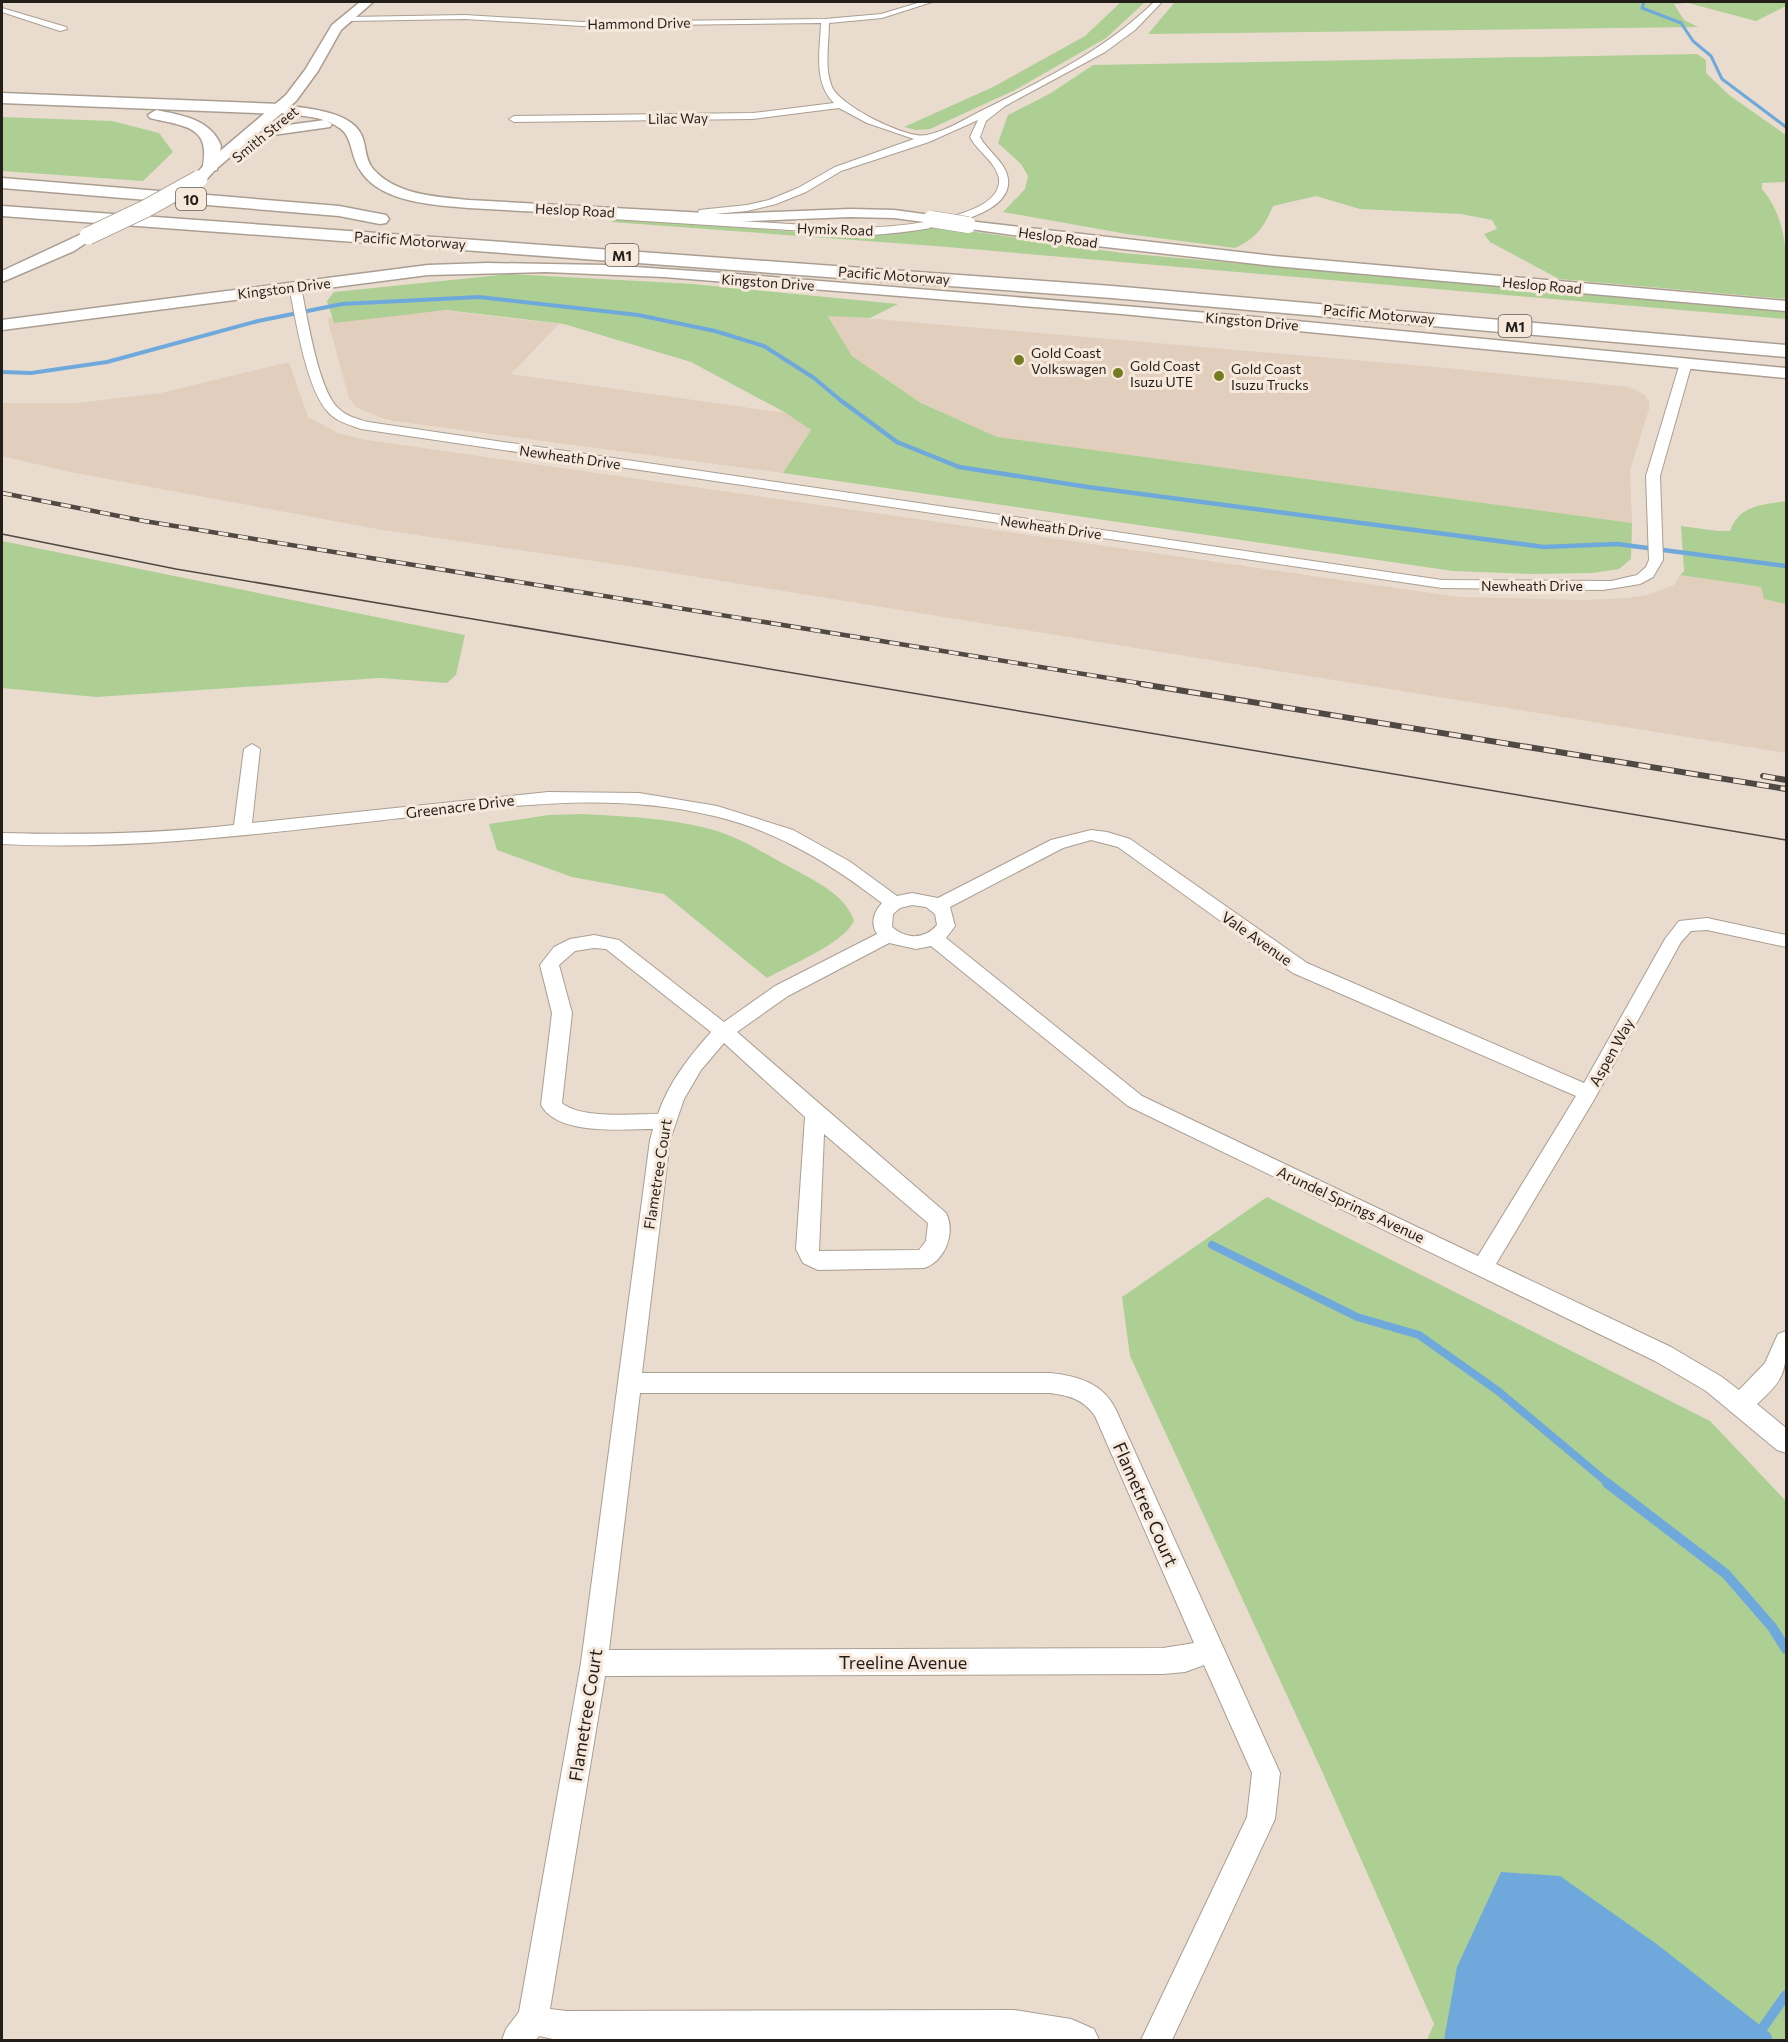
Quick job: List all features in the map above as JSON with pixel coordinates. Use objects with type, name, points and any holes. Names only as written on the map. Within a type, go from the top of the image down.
[{"type":"highway","points":[[2,98],[286,109]]},
{"type":"highway","points":[[2,104],[103,109],[286,109]]},
{"type":"highway","points":[[103,109],[165,116],[195,127],[207,135],[213,145],[205,173]]},
{"type":"highway","name":"10","points":[[2,183],[339,211],[380,219]]},
{"type":"highway","name":"Pacific Motorway","points":[[2,193],[402,220]]},
{"type":"highway","name":"Pacific Motorway","points":[[2,211],[1101,291],[1786,351]]},
{"type":"main road","name":"Smith Street","points":[[205,173],[227,164],[273,131],[336,28],[367,2]]},
{"type":"main road","points":[[341,46],[350,27],[348,19]]},
{"type":"main road","name":"Smith Street","points":[[2,277],[68,248],[155,204],[205,173],[318,86]]},
{"type":"main road","points":[[273,131],[325,124]]},
{"type":"main road","name":"Smith Street","points":[[2,267],[88,236]]},
{"type":"street","name":"Hammond Drive","points":[[348,19],[465,17],[582,24],[825,21],[860,19],[909,9],[928,2]]},
{"type":"street","name":"Hymix Road","points":[[671,214],[720,211],[772,202],[802,190],[838,169],[926,140],[1001,105],[1102,50],[1132,28],[1158,2]]},
{"type":"street","points":[[890,4],[909,9]]},
{"type":"street","points":[[2,10],[63,29]]},
{"type":"street","points":[[825,21],[826,84],[832,96],[841,105],[879,125],[926,140]]},
{"type":"street","name":"Lilac Way","points":[[514,119],[753,116],[841,105]]},
{"type":"street","name":"Hymix Road","points":[[553,208],[579,214],[838,231],[885,231],[934,224],[974,213],[1001,192],[1002,174],[996,164],[979,148],[975,137],[982,120],[1001,105]]},
{"type":"street","points":[[286,109],[325,124],[342,133],[355,144]]},
{"type":"street","name":"Heslop Road","points":[[286,109],[327,116],[341,123],[356,135],[355,144],[369,174],[386,186],[428,199],[469,204],[751,219],[871,213],[932,219],[1103,243],[1276,262],[1786,306]]},
{"type":"street","name":"Kingston Drive","points":[[2,325],[297,294],[428,270],[486,266],[574,269],[1061,304],[1786,373]]},
{"type":"street","name":"Newheath Drive","points":[[297,294],[328,405],[343,417],[366,426],[1442,584],[1622,585],[1647,576],[1654,569],[1656,560],[1657,535],[1653,476],[1686,363]]},
{"type":"street","points":[[242,831],[252,749]]},
{"type":"street","name":"Greenacre Drive","points":[[2,839],[101,841],[166,838],[548,797],[588,795],[639,798],[717,811],[787,834],[843,865],[894,903]]},
{"type":"street","name":"Vale Avenue","points":[[938,906],[1057,844],[1091,835],[1107,837],[1124,843],[1300,968],[1588,1093]]},
{"type":"street","points":[[912,899],[931,902],[944,912],[946,926],[934,938],[915,942],[896,939],[889,935],[881,922],[887,908],[894,903],[912,899]]},
{"type":"street","name":"Aspen Way","points":[[1483,1266],[1588,1093],[1674,939],[1686,925],[1707,924],[1786,941]]},
{"type":"street","name":"Flametree Court","points":[[525,2029],[594,1663],[664,1122],[670,1104],[684,1078],[708,1047],[741,1017],[780,992],[889,935]]},
{"type":"street","name":"Arundel Springs Avenue","points":[[934,938],[1134,1101],[1663,1354],[1714,1384],[1786,1442]]},
{"type":"street","points":[[664,1122],[582,1120],[562,1115],[551,1105],[562,1013],[549,965],[555,954],[578,942],[597,940],[612,944],[724,1032],[815,1114],[938,1219],[941,1236],[924,1258],[818,1261],[811,1257],[807,1249],[815,1114]]},
{"type":"street","points":[[1740,1404],[1765,1383],[1774,1370],[1786,1341]]},
{"type":"street","name":"Flametree Court","points":[[630,1383],[1050,1383],[1086,1390],[1097,1398],[1266,1773],[1261,1819],[1156,2040]]},
{"type":"street","name":"Treeline Avenue","points":[[594,1663],[1164,1661],[1185,1659],[1211,1650]]},
{"type":"street","points":[[525,2029],[549,2024],[567,2026],[1014,2025],[1071,2035],[1083,2040]]},
{"type":"shaded area","points":[[440,310],[559,324],[511,374],[786,413],[811,430],[783,473],[394,421],[356,407],[349,398],[327,318]]},
{"type":"shaded area","points":[[828,315],[1447,368],[1629,387],[1645,395],[1649,402],[1649,409],[1630,470],[1632,523],[997,437],[921,403],[852,356]]},
{"type":"shaded area","points":[[289,362],[308,417],[338,433],[367,440],[1459,597],[1583,600],[1628,598],[1648,595],[1674,585],[1680,575],[1761,587],[1764,599],[1786,604],[1786,753],[641,568],[377,529],[70,472],[2,456],[2,403],[77,403],[161,393]]},
{"type":"green space","points":[[1121,2],[1145,2],[1106,38],[1015,90],[930,129],[916,130],[904,127],[993,87],[1085,36]]},
{"type":"green space","points":[[1175,2],[1786,2],[1786,6],[1756,21],[1688,3],[1674,4],[1684,20],[1698,27],[1148,34]]},
{"type":"green space","points":[[1697,54],[1706,60],[1706,73],[1729,95],[1786,135],[1786,182],[1762,183],[1762,189],[1771,201],[1781,226],[1786,254],[1786,299],[1559,279],[1490,242],[1484,234],[1497,229],[1492,220],[1461,214],[1360,209],[1316,196],[1273,206],[1258,232],[1249,241],[1235,248],[1127,234],[1003,212],[1025,189],[1028,176],[1021,164],[998,143],[1008,115],[1051,93],[1093,65]]},
{"type":"green space","points":[[2,117],[112,121],[159,133],[173,152],[143,181],[2,171]]},
{"type":"green space","points":[[614,218],[840,235],[882,235],[942,227],[1122,253],[1786,312],[1786,319],[935,246],[612,222]]},
{"type":"green space","points":[[510,274],[693,284],[898,304],[870,318],[828,316],[852,356],[921,403],[997,437],[1632,523],[1631,559],[1619,569],[1593,573],[1530,574],[1453,571],[783,473],[811,430],[786,413],[691,362],[564,324],[446,310],[334,323],[327,301],[334,292]]},
{"type":"green space","points":[[1786,501],[1786,604],[1764,599],[1761,587],[1680,575],[1684,571],[1681,526],[1730,531],[1734,522],[1745,511],[1760,505]]},
{"type":"green space","points":[[2,541],[465,635],[456,675],[447,683],[380,678],[96,697],[2,688]]},
{"type":"green space","points":[[584,814],[669,821],[720,832],[759,850],[823,886],[845,904],[854,921],[848,930],[828,946],[767,978],[664,894],[572,877],[497,850],[489,824],[549,815]]},
{"type":"green space","points":[[1267,1197],[1710,1421],[1786,1501],[1786,2040],[1427,2040],[1434,2024],[1321,1769],[1130,1356],[1122,1297]]},
{"type":"water","points":[[1501,1872],[1560,1876],[1658,1945],[1770,2033],[1773,2040],[1444,2040],[1457,1967]]},
{"type":"waterway","points":[[1644,2],[1642,8],[1681,23],[1693,41],[1711,56],[1722,79],[1786,127]]},
{"type":"waterway","points":[[2,372],[31,373],[107,362],[258,321],[342,304],[479,297],[638,315],[715,331],[764,346],[814,378],[845,404]]},
{"type":"waterway","points":[[843,402],[897,442],[959,467],[1088,487],[1544,547],[1617,544],[1786,566]]},
{"type":"waterway","points":[[1212,1245],[1357,1317],[1419,1335],[1498,1391],[1609,1484]]},
{"type":"waterway","points":[[1607,1483],[1726,1574],[1772,1627],[1786,1649]]},
{"type":"waterway","points":[[1754,2040],[1786,1995]]},
{"type":"tram line","points":[[2,534],[176,569],[1786,840]]},
{"type":"railway","points":[[2,493],[144,521],[1151,685]]},
{"type":"railway","points":[[1141,684],[1786,789]]},
{"type":"railway","points":[[1763,776],[1786,780]]},
{"type":"place","name":"Gold Coast Volkswagen","points":[[1019,360]]},
{"type":"place","name":"Gold Coast Isuzu UTE","points":[[1118,373]]},
{"type":"place","name":"Gold Coast Isuzu Trucks","points":[[1219,376]]}]
